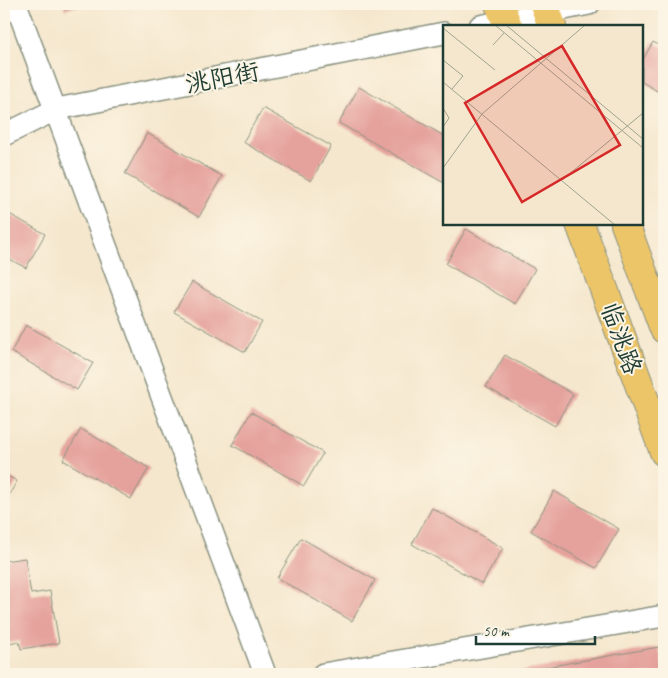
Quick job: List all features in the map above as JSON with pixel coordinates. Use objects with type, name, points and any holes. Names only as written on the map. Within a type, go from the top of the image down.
[{"type":"main road","name":"临洮路","points":[[580,225],[664,452]]},
{"type":"main road","name":"临洮路","points":[[625,225],[664,328]]},
{"type":"street","points":[[16,4],[57,109],[265,674]]},
{"type":"street","points":[[498,19],[547,14],[589,4]]},
{"type":"street","name":"洮阳街","points":[[4,135],[57,109],[443,33]]},
{"type":"street","points":[[323,674],[664,616]]},
{"type":"building","points":[[63,4],[84,4],[65,10]]},
{"type":"building","points":[[653,42],[664,48],[664,95],[643,83],[643,59]]},
{"type":"building","points":[[359,87],[443,135],[443,182],[339,123]]},
{"type":"building","points":[[263,108],[331,146],[311,181],[243,142]]},
{"type":"building","points":[[147,133],[222,176],[199,217],[125,174]]},
{"type":"building","points":[[4,211],[45,234],[26,268],[4,256]]},
{"type":"building","points":[[466,229],[535,269],[515,304],[446,264]]},
{"type":"building","points":[[192,282],[262,322],[245,352],[174,312]]},
{"type":"building","points":[[26,325],[93,363],[77,390],[11,352]]},
{"type":"building","points":[[505,355],[573,394],[555,426],[486,387]]},
{"type":"building","points":[[251,412],[323,453],[304,486],[232,445]]},
{"type":"building","points":[[81,429],[149,468],[131,499],[63,460]]},
{"type":"building","points":[[4,474],[17,481],[4,504]]},
{"type":"building","points":[[554,491],[619,529],[596,568],[531,531]]},
{"type":"building","points":[[432,508],[503,548],[482,584],[412,544]]},
{"type":"building","points":[[301,538],[375,580],[352,621],[277,578]]},
{"type":"building","points":[[25,558],[31,594],[50,591],[59,643],[21,649],[19,641],[4,644],[4,561]]},
{"type":"building","points":[[659,647],[664,674],[518,674],[518,672]]}]
